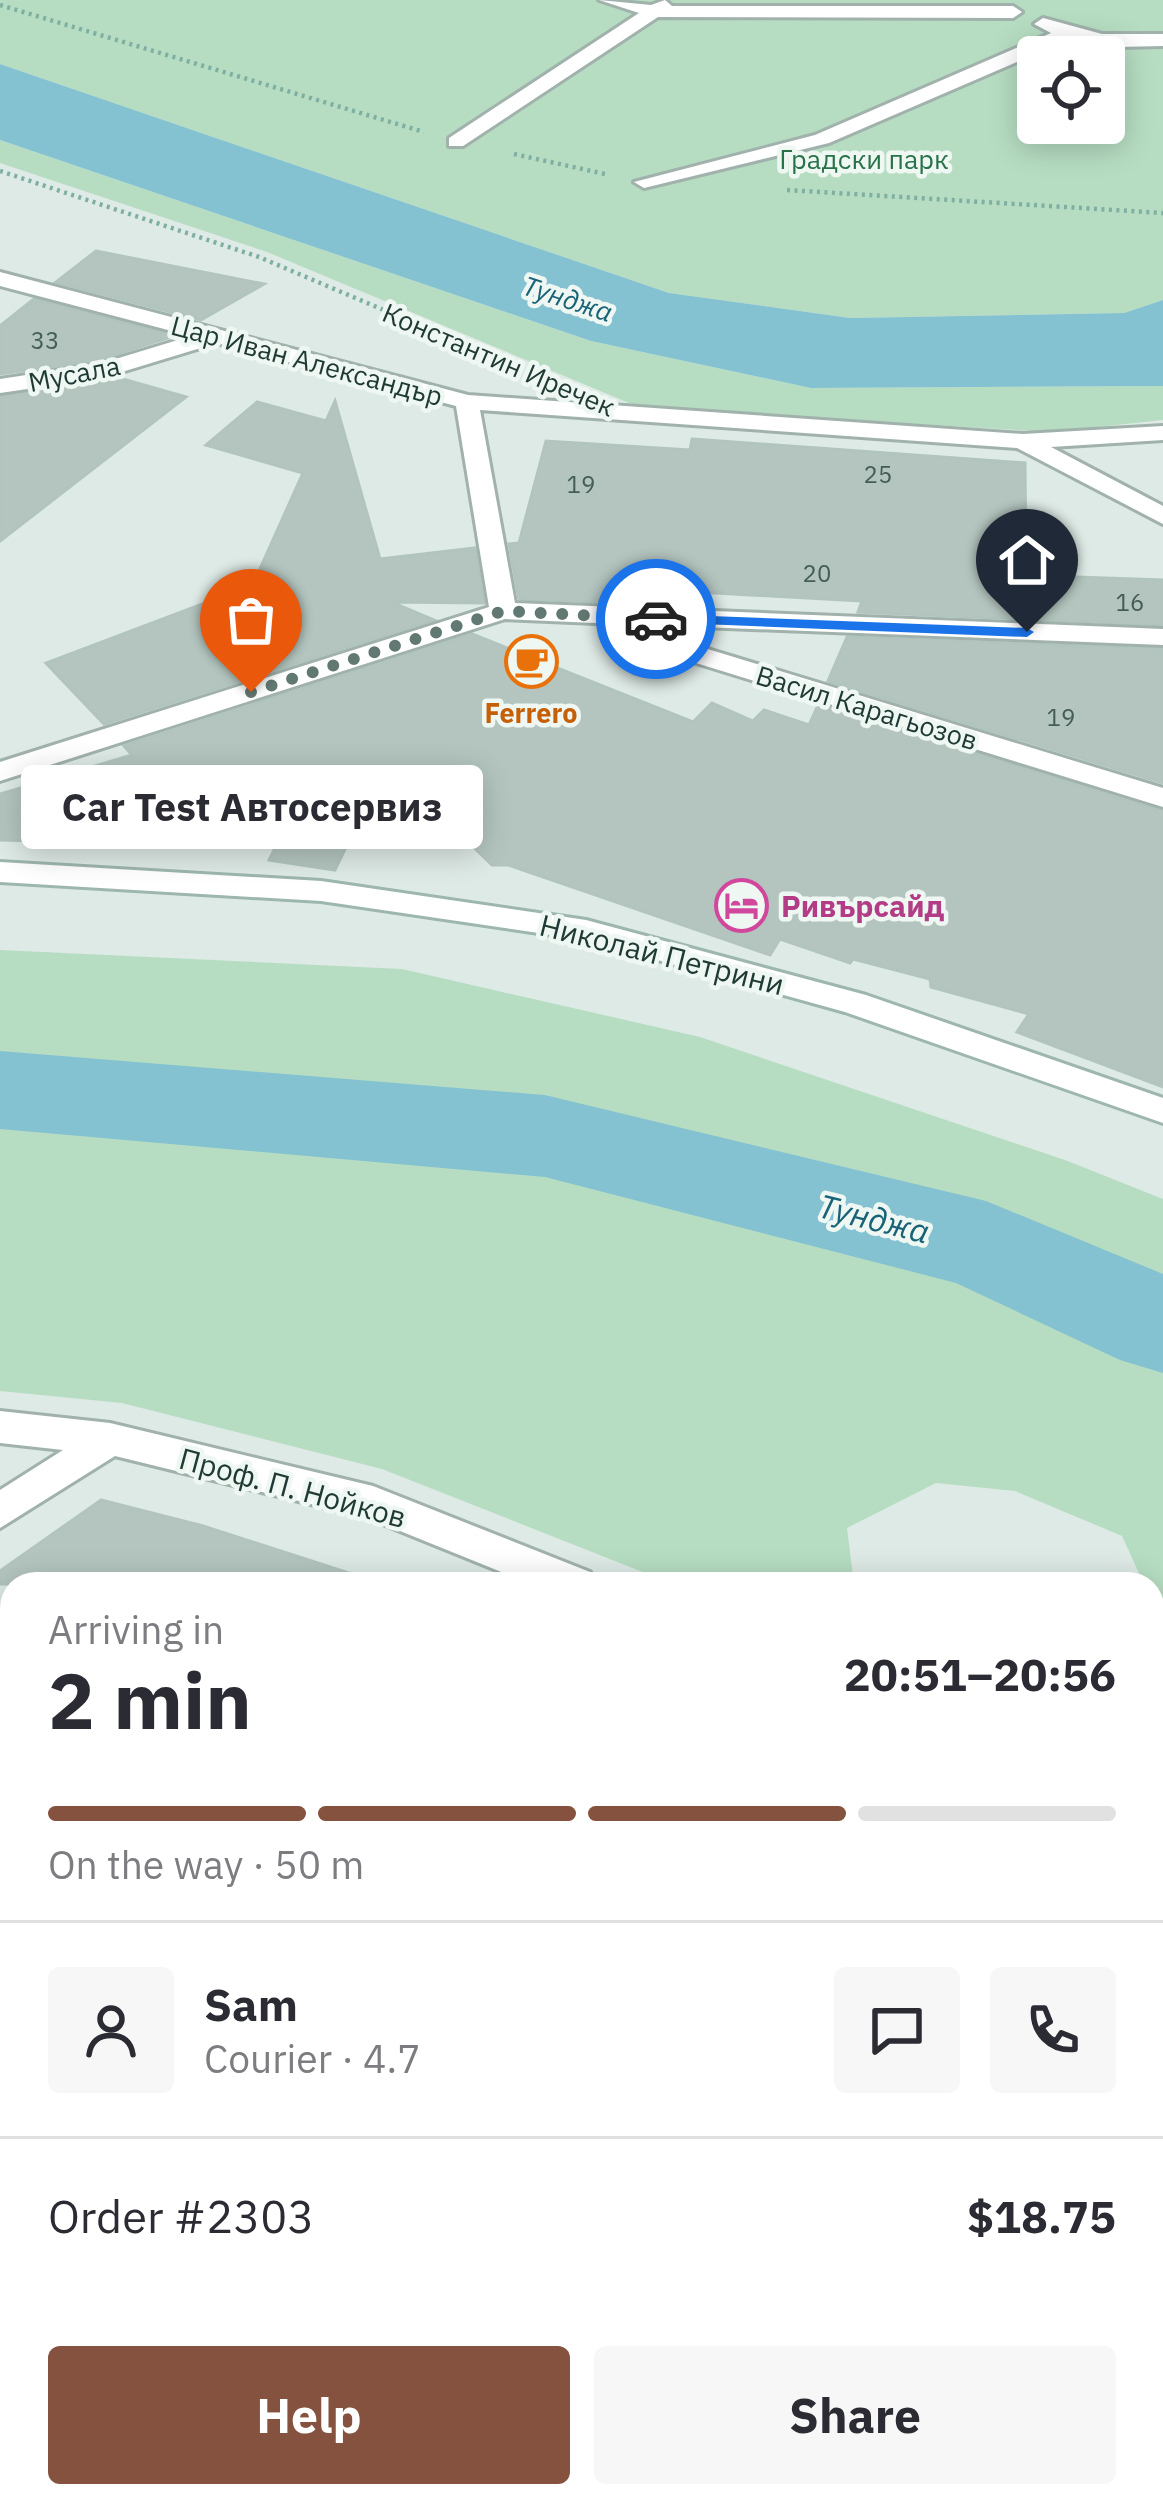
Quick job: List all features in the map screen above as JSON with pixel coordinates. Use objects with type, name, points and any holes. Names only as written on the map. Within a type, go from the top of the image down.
[{"type":"street","points":[[608,0],[663,6],[1010,6],[1065,34],[1133,43],[1163,40]]},
{"type":"street","points":[[456,142],[663,6]]},
{"type":"street","points":[[644,182],[822,139],[1065,34]]},
{"type":"street","name":"Цар Иван Александър","points":[[0,279],[466,402],[503,611]]},
{"type":"street","name":"Мусала","points":[[0,386],[102,371],[216,336]]},
{"type":"street","name":"Константин Иречек","points":[[466,402],[1022,441],[1163,433]]},
{"type":"street","points":[[1022,441],[1163,516]]},
{"type":"street","points":[[0,772],[503,611],[1163,637]]},
{"type":"street","name":"Васил Карагьозов","points":[[572,616],[1163,798]]},
{"type":"street","name":"Николай Петрини","points":[[0,872],[321,891],[586,930],[855,1003],[1163,1111]]},
{"type":"street","name":"Проф. П. Нойков","points":[[0,1426],[110,1439],[374,1503],[546,1572]]},
{"type":"street","points":[[0,1511],[110,1439]]},
{"type":"path","points":[[0,5],[456,142],[644,182]]},
{"type":"path","name":"Константин Иречек","points":[[0,171],[259,257],[524,370]]},
{"type":"path","points":[[785,190],[1163,213]]},
{"type":"green space","name":"Градски парк","points":[[0,0],[1163,0],[1163,300],[1124,313],[850,318],[669,293],[0,64]]},
{"type":"green space","points":[[0,140],[591,341],[811,388],[1163,386],[1163,420],[1051,432],[641,408],[267,252],[0,163]]},
{"type":"green space","points":[[0,950],[402,969],[700,1037],[1065,1160],[1163,1199],[1163,1572],[1138,1572],[1122,1536],[1015,1491],[936,1483],[847,1528],[852,1572],[643,1572],[382,1469],[122,1403],[0,1391]]},
{"type":"water","points":[[0,64],[669,293],[850,318],[1124,313],[1163,300],[1163,386],[811,388],[591,341],[0,140]]},
{"type":"building","points":[[96,251],[264,284],[201,320],[56,282]]},
{"type":"building","points":[[34,299],[174,336],[98,360],[0,374],[0,326]]},
{"type":"building","points":[[119,378],[186,397],[0,541],[0,397]]},
{"type":"building","points":[[335,401],[380,559],[475,548],[484,603],[391,602],[434,620],[104,724],[46,663],[245,588],[250,591],[303,473],[206,445],[257,402],[326,421]]},
{"type":"building","points":[[692,439],[1025,463],[1026,569],[1048,571],[1048,576],[1163,580],[1163,625],[858,612],[862,601],[624,588],[622,603],[519,599],[509,544],[519,543],[546,441],[690,450]]},
{"type":"building","points":[[472,634],[693,722],[712,703],[753,721],[764,710],[809,725],[818,705],[1163,811],[1163,1087],[1017,1032],[1029,1014],[931,987],[930,979],[853,959],[850,963],[780,939],[770,955],[508,865],[492,865],[455,829],[366,805],[335,870],[269,860],[311,778],[147,829],[146,844],[0,840],[0,794],[132,755],[124,746]]},
{"type":"building","points":[[847,637],[1163,649],[1163,783],[828,681]]},
{"type":"building","points":[[101,1500],[203,1526],[346,1572],[0,1572]]},
{"type":"waterway","name":"Тунджа","points":[[0,1090],[545,1136],[986,1246],[1163,1326]]},
{"type":"way so far","points":[[251,692],[503,611],[656,619]]},
{"type":"place","name":"Ferrero","points":[[531,662]]},
{"type":"place","name":"Car Test Автосервиз","points":[[251,692]]},
{"type":"place","name":"Ривърсайд","points":[[742,905]]},
{"type":"route","points":[[656,619],[1027,632]]}]
